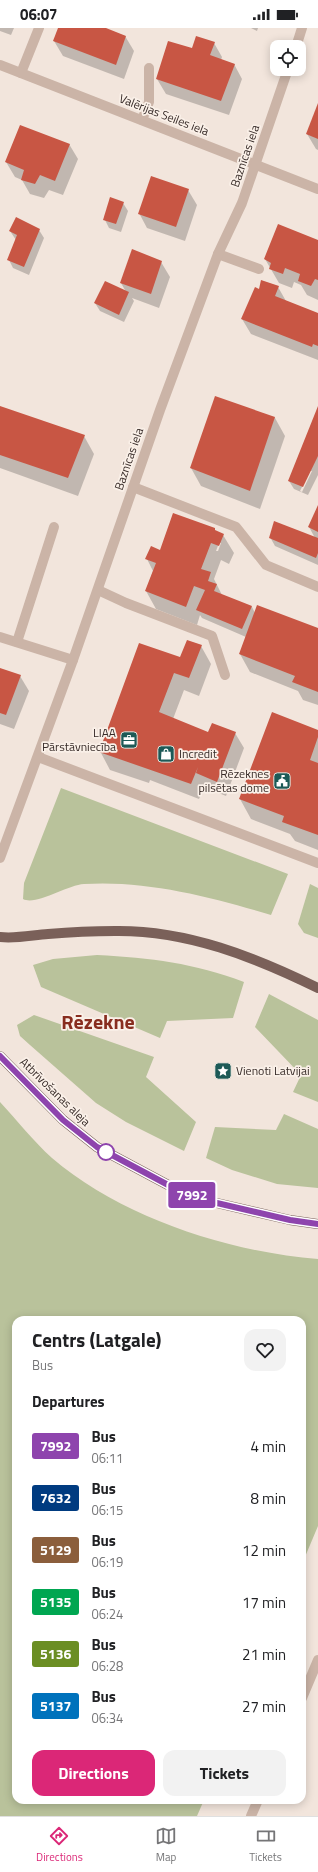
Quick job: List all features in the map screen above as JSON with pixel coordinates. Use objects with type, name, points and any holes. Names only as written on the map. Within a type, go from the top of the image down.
[{"type":"main road","points":[[2,941],[75,931],[117,931],[157,934],[229,949],[280,969],[318,988]]},
{"type":"main road","name":"Atbrīvošanas aleja","points":[[0,1056],[63,1120],[97,1147],[170,1186],[204,1200],[290,1220],[318,1224]]},
{"type":"street","points":[[21,74],[39,28]]},
{"type":"street","points":[[298,40],[302,28]]},
{"type":"street","name":"Valērijas Seiles iela","points":[[0,66],[318,189]]},
{"type":"street","points":[[142,120],[149,102],[149,68]]},
{"type":"street","name":"Baznīcas iela","points":[[0,858],[38,757],[133,487],[218,254],[242,203],[256,165],[286,76]]},
{"type":"street","points":[[218,254],[259,269]]},
{"type":"street","points":[[133,487],[236,527],[266,565],[318,587]]},
{"type":"street","points":[[17,642],[54,527]]},
{"type":"street","points":[[98,590],[126,603],[212,636],[225,675]]},
{"type":"street","points":[[0,637],[73,660]]},
{"type":"street","points":[[38,757],[318,863]]},
{"type":"street","points":[[306,1688],[318,1660]]},
{"type":"street","points":[[251,1816],[256,1804]]},
{"type":"green space","points":[[61,788],[288,874],[271,915],[226,902],[179,891],[155,887],[107,883],[77,885],[44,898],[36,900],[23,899],[24,883]]},
{"type":"green space","points":[[310,884],[318,888],[318,938],[304,933],[298,924]]},
{"type":"green space","points":[[97,955],[172,962],[208,970],[244,982],[233,1018],[167,1021],[160,1038],[41,987],[33,965],[53,959]]},
{"type":"green space","points":[[269,994],[318,1020],[318,1102],[293,1092],[301,1075],[255,1027]]},
{"type":"green space","points":[[34,1015],[154,1057],[146,1077],[196,1122],[184,1151],[126,1122],[96,1103],[20,1036],[17,1025]]},
{"type":"green space","points":[[0,1102],[52,1158],[80,1179],[110,1198],[177,1228],[212,1240],[248,1249],[318,1259],[318,1526],[306,1554],[306,1316],[12,1316],[12,1804],[202,1804],[197,1816],[0,1816]]},
{"type":"green space","points":[[284,1114],[318,1129],[318,1188],[277,1184],[232,1170],[206,1158],[215,1127],[276,1130]]},
{"type":"building","points":[[58,28],[106,28],[126,36],[116,65],[53,41]]},
{"type":"building","points":[[196,36],[215,42],[210,55],[235,64],[221,101],[156,79],[168,41],[192,48]]},
{"type":"building","points":[[318,103],[318,139],[306,134]]},
{"type":"building","points":[[20,125],[70,144],[55,181],[40,175],[35,184],[21,180],[24,170],[5,162]]},
{"type":"building","points":[[151,176],[189,189],[176,227],[138,214]]},
{"type":"building","points":[[110,197],[124,202],[116,224],[103,220]]},
{"type":"building","points":[[16,217],[40,229],[24,267],[7,260],[17,235],[9,231]]},
{"type":"building","points":[[278,224],[318,240],[318,280],[315,279],[311,286],[298,281],[300,274],[285,268],[283,274],[269,269],[271,263],[264,259]]},
{"type":"building","points":[[132,249],[162,261],[151,294],[120,283]]},
{"type":"building","points":[[261,280],[279,286],[275,296],[318,313],[318,346],[313,344],[312,347],[241,319],[255,287],[259,289]]},
{"type":"building","points":[[105,281],[129,292],[119,315],[94,303]]},
{"type":"building","points":[[215,396],[275,417],[250,491],[190,468]]},
{"type":"building","points":[[0,406],[85,435],[68,478],[0,455]]},
{"type":"building","points":[[318,406],[318,456],[303,487],[288,481]]},
{"type":"building","points":[[318,505],[318,532],[308,527]]},
{"type":"building","points":[[173,513],[215,528],[215,530],[224,534],[219,546],[211,543],[201,569],[211,572],[208,581],[217,584],[214,591],[252,606],[242,629],[196,610],[205,590],[194,586],[186,607],[145,591],[156,563],[145,559],[151,546],[160,550]]},
{"type":"building","points":[[274,521],[318,538],[318,553],[316,558],[269,538]]},
{"type":"building","points":[[257,605],[318,628],[318,692],[292,682],[295,676],[239,654]]},
{"type":"building","points":[[187,640],[202,645],[189,678],[174,673],[159,712],[208,732],[212,723],[236,732],[217,782],[196,773],[198,767],[191,784],[99,752],[139,643],[180,657]]},
{"type":"building","points":[[0,668],[21,675],[6,715],[0,713]]},
{"type":"building","name":"Rēzeknes pilsētas dome","points":[[272,712],[318,730],[318,737],[310,760],[318,763],[318,835],[282,822],[284,816],[239,799]]},
{"type":"bus line","name":"7992","points":[[0,1056],[63,1120],[97,1147],[170,1186],[204,1200],[290,1220],[318,1224]]},
{"type":"place","name":"LIAA Pārstāvniecība","points":[[129,740]]},
{"type":"place","name":"Incredit","points":[[166,754]]},
{"type":"place","name":"Rēzeknes pilsētas dome","points":[[282,781]]},
{"type":"place","name":"Vienoti Latvijai","points":[[223,1071]]},
{"type":"district","name":"Rēzekne","points":[[98,1022]]}]
